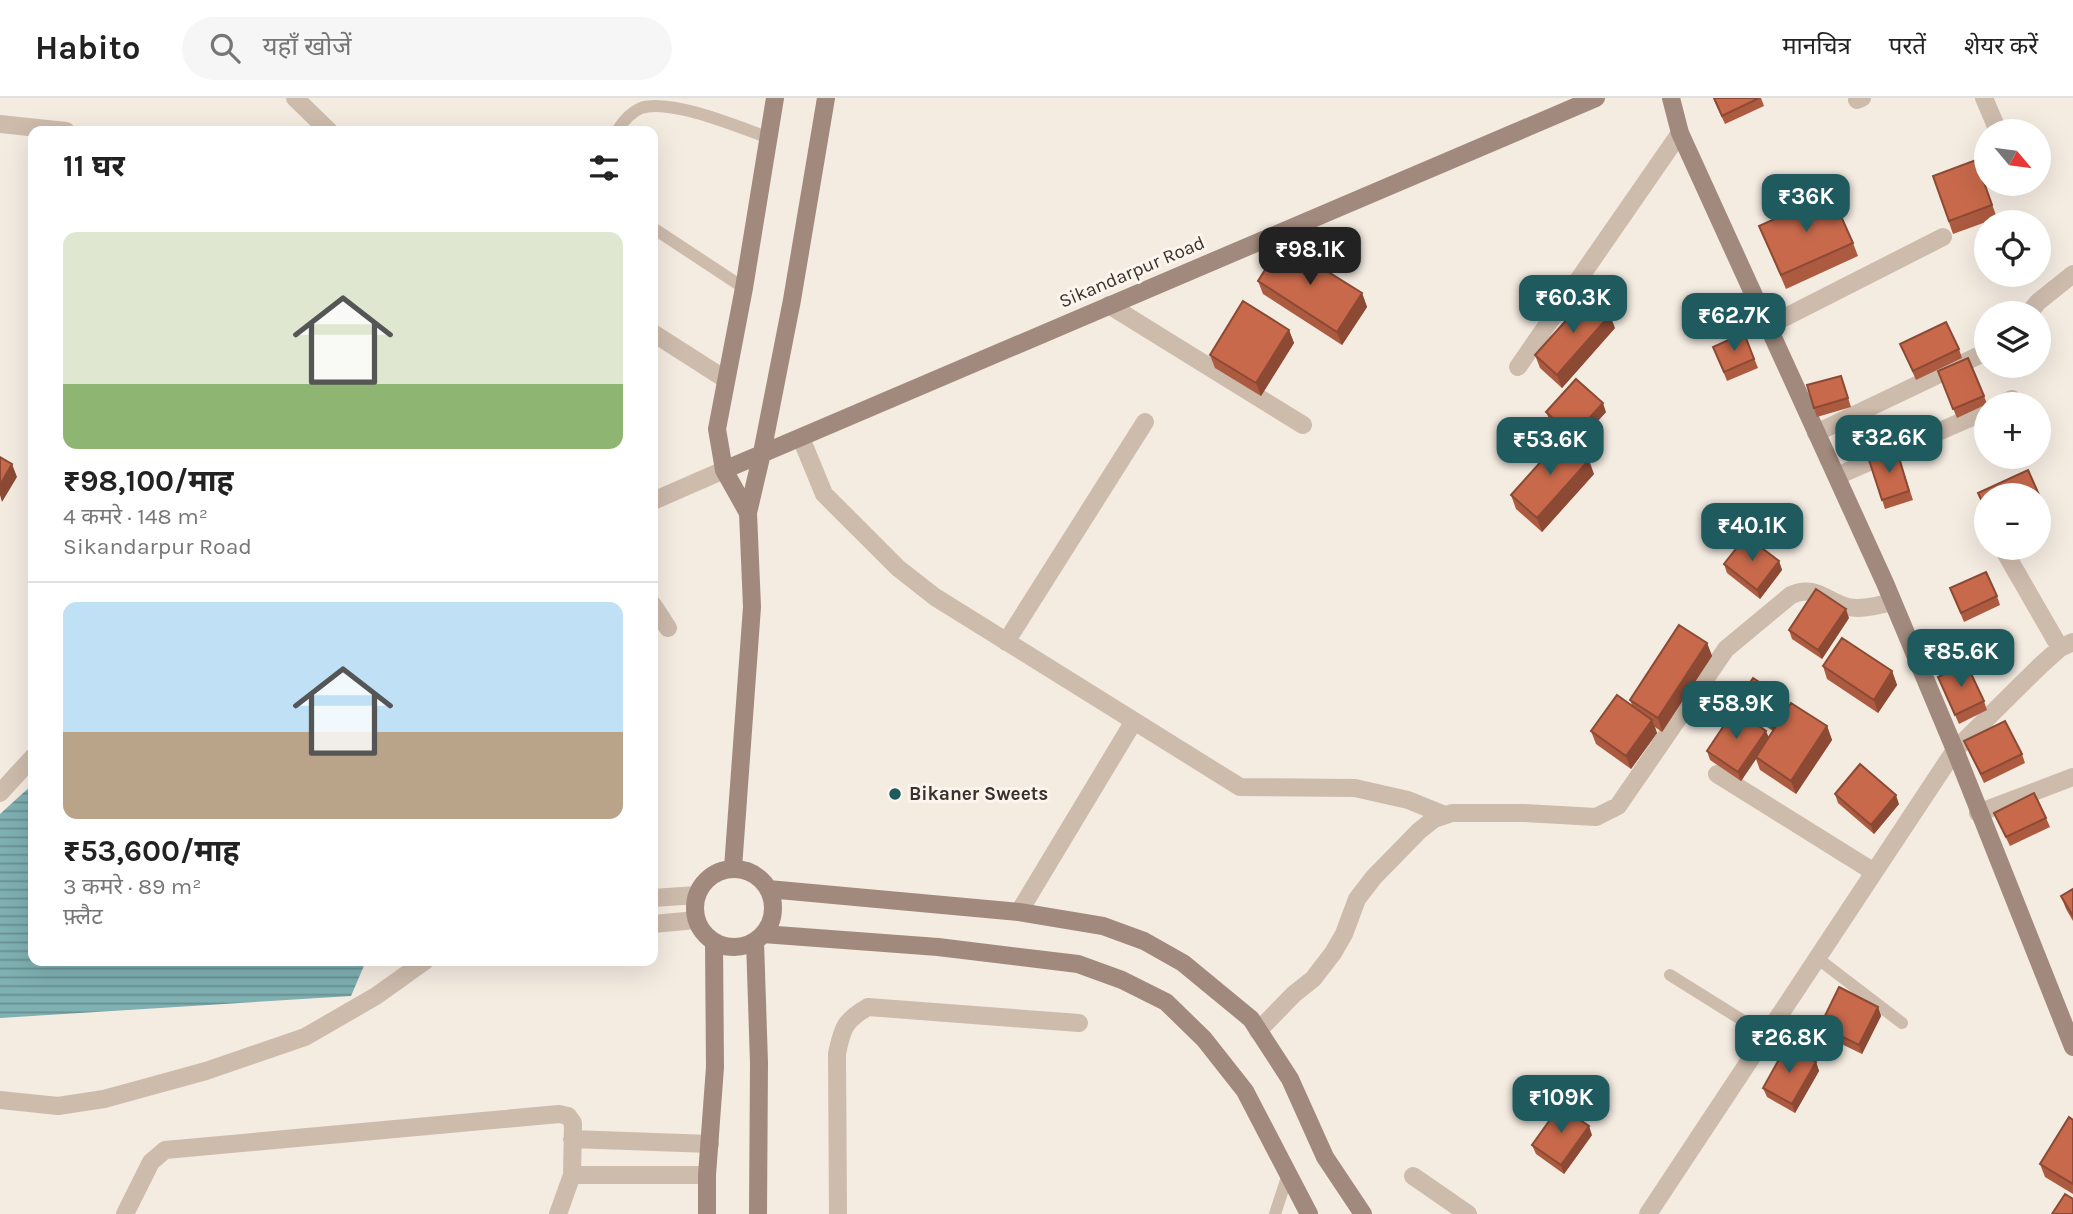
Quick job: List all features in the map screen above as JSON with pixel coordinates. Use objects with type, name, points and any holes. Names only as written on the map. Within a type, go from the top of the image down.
[{"type":"street","points":[[295,98],[324,126]]},
{"type":"street","points":[[748,513],[724,470],[717,429],[744,288],[775,98]]},
{"type":"street","points":[[733,868],[752,607],[748,513],[792,300],[826,98]]},
{"type":"street","name":"Sikandarpur Road","points":[[724,470],[1596,98]]},
{"type":"street","points":[[1671,98],[1680,133],[1893,602],[2073,1047]]},
{"type":"street","points":[[1984,98],[1993,119]]},
{"type":"street","points":[[0,124],[28,127]]},
{"type":"street","points":[[1518,368],[1680,133]]},
{"type":"street","points":[[1768,326],[1943,237]]},
{"type":"street","points":[[2039,301],[2073,274]]},
{"type":"street","points":[[1109,305],[1303,425]]},
{"type":"street","points":[[658,337],[726,379]]},
{"type":"street","points":[[1816,433],[1974,358]]},
{"type":"street","points":[[1838,477],[1974,416]]},
{"type":"street","points":[[1006,642],[1145,422]]},
{"type":"street","points":[[801,438],[824,494],[898,568],[935,597],[1240,787],[1355,788],[1408,800],[1445,815]]},
{"type":"street","points":[[658,499],[724,470]]},
{"type":"street","points":[[1648,1214],[1955,750],[2008,695],[2066,645],[2010,560]]},
{"type":"street","points":[[1258,1031],[1294,994],[1313,979],[1333,953],[1344,934],[1357,899],[1374,877],[1434,819],[1452,813],[1596,817],[1609,812],[1618,806],[1726,649],[1791,595],[1801,590],[1812,591],[1847,607],[1860,608],[1893,602]]},
{"type":"street","points":[[658,613],[668,628]]},
{"type":"street","points":[[1018,912],[1134,721]]},
{"type":"street","points":[[0,793],[28,762]]},
{"type":"street","points":[[1717,774],[1874,872]]},
{"type":"street","points":[[1978,813],[2073,777]]},
{"type":"street","points":[[758,1214],[759,937],[768,926],[773,907],[768,888],[755,874],[733,868],[721,870],[711,876],[703,883],[697,895],[696,920],[699,929],[714,942],[735,947],[759,937],[938,947],[1078,964],[1122,980],[1166,1002],[1204,1039],[1245,1091],[1309,1214]]},
{"type":"street","points":[[768,888],[1018,912],[1103,926],[1144,941],[1183,963],[1251,1019],[1290,1079],[1325,1157],[1363,1214]]},
{"type":"street","points":[[658,898],[697,895]]},
{"type":"street","points":[[658,924],[696,920]]},
{"type":"street","points":[[707,1214],[707,1175],[715,1067],[714,942]]},
{"type":"street","points":[[0,1100],[58,1106],[104,1099],[206,1071],[305,1037],[376,996],[418,966]]},
{"type":"street","points":[[838,1214],[837,1054],[840,1034],[849,1018],[868,1007],[1079,1023]]},
{"type":"street","points":[[125,1214],[151,1162],[165,1150],[559,1114],[571,1118],[572,1175],[558,1214]]},
{"type":"street","points":[[572,1139],[710,1144]]},
{"type":"street","points":[[572,1175],[707,1175]]},
{"type":"street","points":[[1413,1176],[1468,1214]]},
{"type":"lane","points":[[620,126],[640,108],[658,106],[690,110],[769,138]]},
{"type":"lane","points":[[658,231],[744,288]]},
{"type":"lane","points":[[1817,958],[1902,1023]]},
{"type":"lane","points":[[1670,975],[1766,1035]]},
{"type":"lane","points":[[1275,1214],[1288,1174]]},
{"type":"water","points":[[28,789],[28,966],[364,966],[351,996],[0,1018],[0,814]]},
{"type":"building","points":[[1714,98],[1759,98],[1722,116]]},
{"type":"building","points":[[1974,161],[1974,196],[1989,196],[1992,205],[1949,221],[1933,176]]},
{"type":"building","points":[[1831,194],[1853,243],[1781,275],[1759,226]]},
{"type":"building","points":[[1282,243],[1362,293],[1337,332],[1258,281]]},
{"type":"building","points":[[1589,295],[1610,315],[1557,375],[1535,355]]},
{"type":"building","points":[[1243,301],[1289,330],[1256,383],[1210,355]]},
{"type":"building","points":[[1946,322],[1959,349],[1913,371],[1900,344]]},
{"type":"building","points":[[1744,333],[1754,359],[1724,372],[1713,347]]},
{"type":"building","points":[[1968,358],[1974,378],[1982,392],[1974,392],[1974,400],[1953,409],[1938,371]]},
{"type":"building","points":[[1841,376],[1848,398],[1814,408],[1807,385]]},
{"type":"building","points":[[1576,379],[1603,403],[1573,436],[1546,412]]},
{"type":"building","points":[[1563,437],[1589,460],[1537,518],[1511,495]]},
{"type":"building","points":[[1897,451],[1909,491],[1882,500],[1869,460]]},
{"type":"building","points":[[0,457],[12,464],[0,485]]},
{"type":"building","points":[[2028,470],[2034,483],[2000,483]]},
{"type":"building","points":[[1746,536],[1779,561],[1757,590],[1724,564]]},
{"type":"building","points":[[1986,572],[1997,596],[1961,613],[1950,588]]},
{"type":"building","points":[[1816,589],[1846,609],[1818,650],[1789,630]]},
{"type":"building","points":[[1679,625],[1707,643],[1658,718],[1630,700]]},
{"type":"building","points":[[1842,638],[1892,671],[1874,700],[1823,666]]},
{"type":"building","points":[[1966,663],[1984,701],[1955,715],[1938,677]]},
{"type":"building","points":[[1753,678],[1786,699],[1770,723],[1737,701]]},
{"type":"building","points":[[1617,695],[1652,720],[1626,756],[1591,731]]},
{"type":"building","points":[[1791,703],[1827,726],[1791,781],[1756,757]]},
{"type":"building","points":[[1735,709],[1766,731],[1738,772],[1707,751]]},
{"type":"building","points":[[2005,721],[2022,754],[1981,774],[1964,741]]},
{"type":"building","points":[[1860,764],[1896,795],[1871,825],[1835,794]]},
{"type":"building","points":[[2034,793],[2046,818],[2006,837],[1994,813]]},
{"type":"building","points":[[2073,889],[2073,916],[2061,896]]},
{"type":"building","points":[[1839,987],[1878,1007],[1859,1045],[1820,1026]]},
{"type":"building","points":[[1787,1045],[1816,1062],[1792,1104],[1763,1088]]},
{"type":"building","points":[[1560,1106],[1589,1126],[1561,1165],[1532,1145]]},
{"type":"building","points":[[2069,1117],[2073,1120],[2073,1184],[2040,1164]]},
{"type":"building","points":[[2065,1194],[2073,1199],[2073,1214],[2052,1214]]},
{"type":"place","name":"Bikaner Sweets","points":[[895,794]]}]
